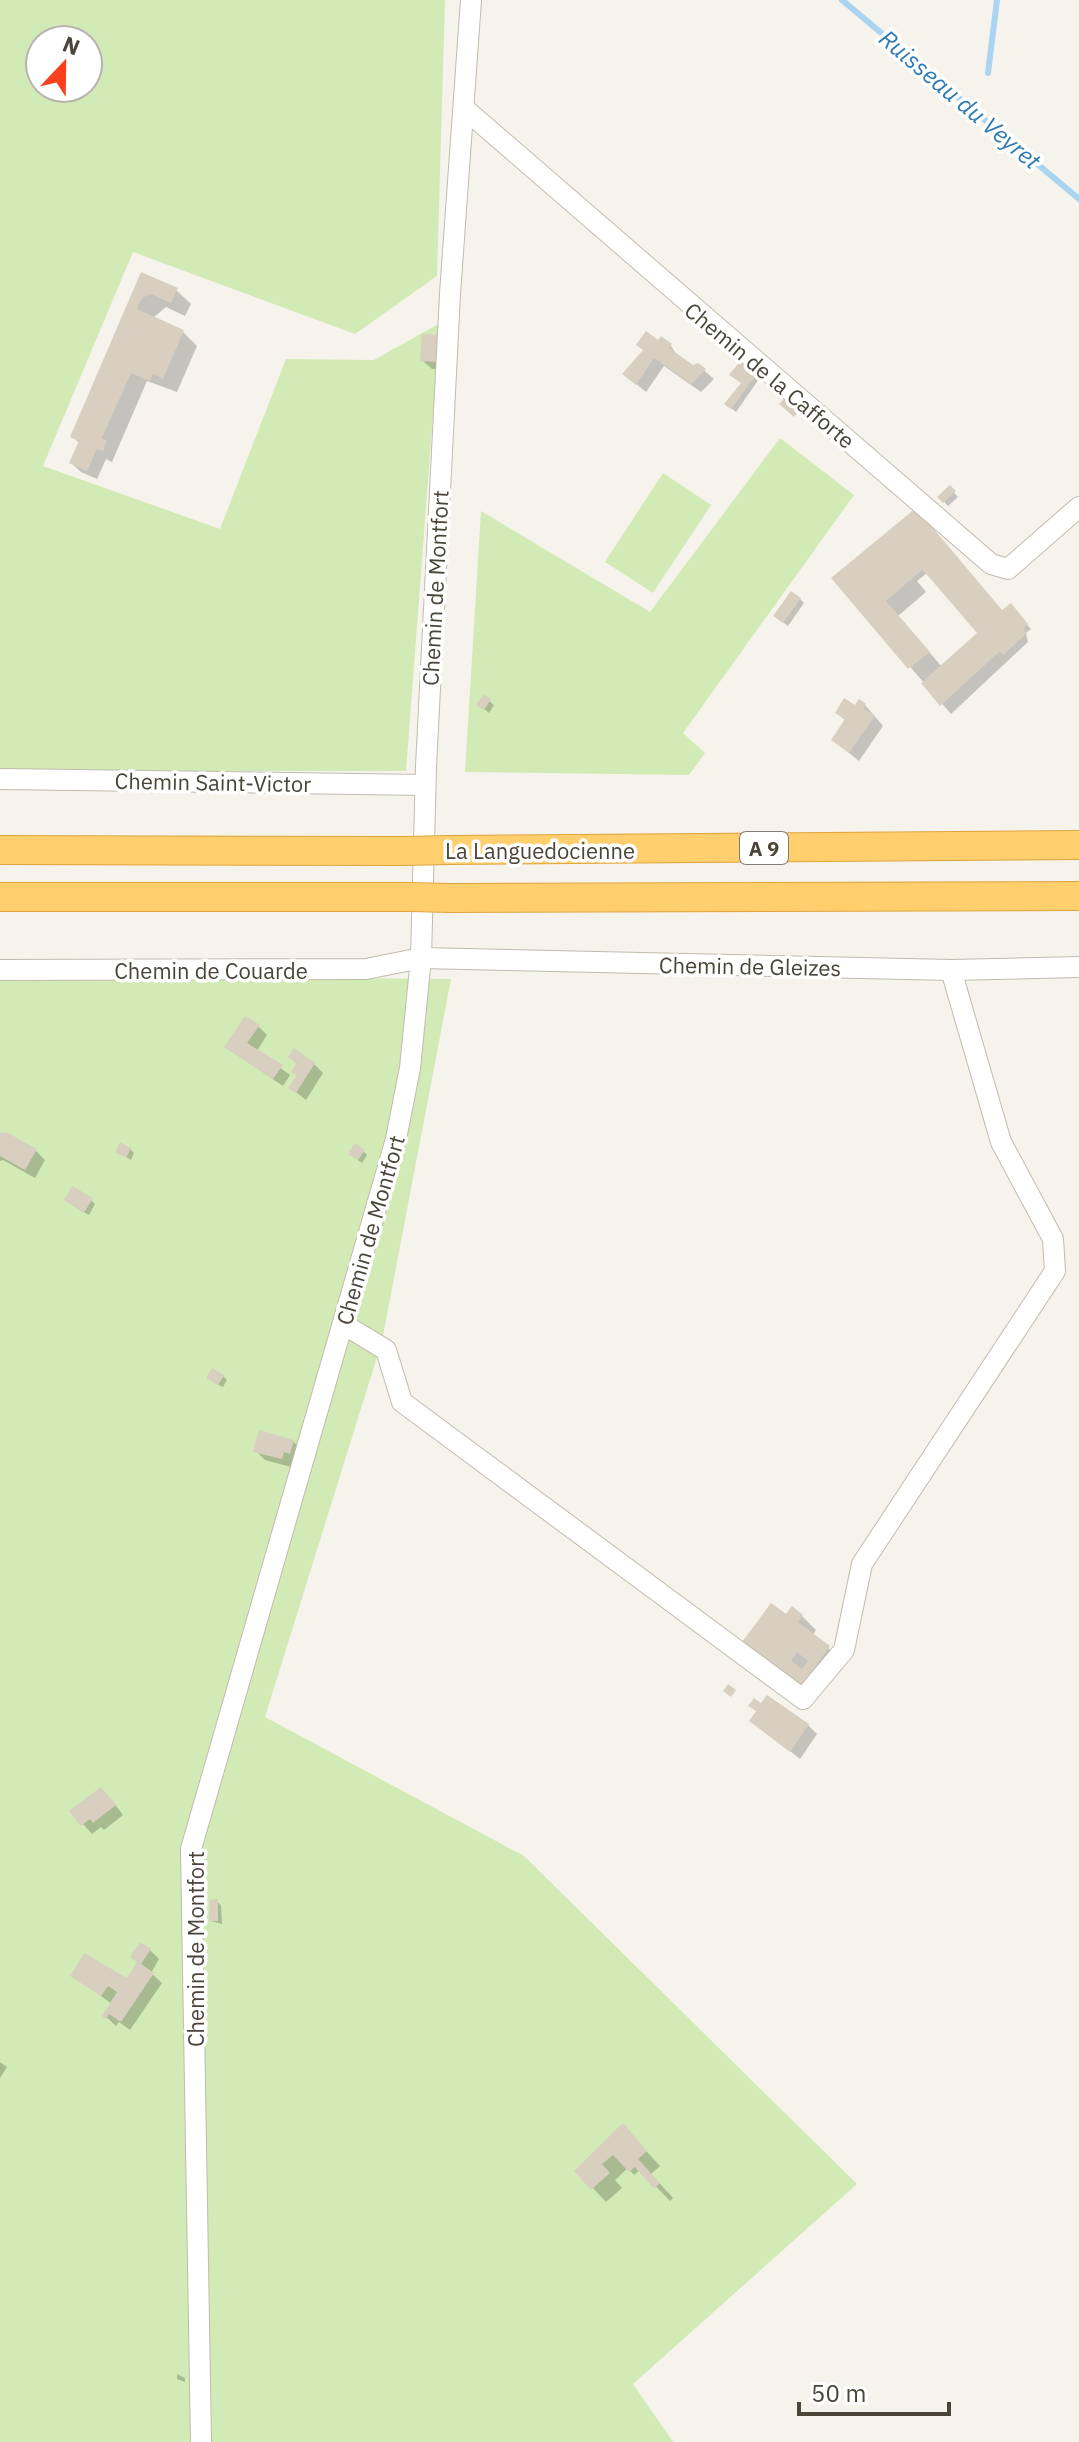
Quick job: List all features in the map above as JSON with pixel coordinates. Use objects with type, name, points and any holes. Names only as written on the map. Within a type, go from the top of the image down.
[{"type":"highway","name":"La Languedocienne","points":[[0,850],[403,851],[1079,845]]},
{"type":"highway","points":[[0,897],[1079,896]]},
{"type":"street","name":"Chemin de Montfort","points":[[201,2442],[191,1849],[396,1139],[410,1068],[421,958],[425,785],[450,294],[466,110],[471,0]]},
{"type":"street","name":"Chemin de la Cafforte","points":[[466,110],[991,564],[1008,569],[1022,561],[1079,507]]},
{"type":"street","name":"Chemin Saint-Victor","points":[[0,779],[425,785]]},
{"type":"street","name":"Chemin de Gleizes","points":[[421,958],[951,970],[1079,967]]},
{"type":"street","name":"Chemin de Couarde","points":[[0,970],[366,969],[421,958]]},
{"type":"street","points":[[343,1324],[386,1350],[402,1402],[803,1699],[844,1650],[862,1564],[1055,1271],[1053,1239],[1001,1142],[951,970]]},
{"type":"green space","points":[[0,0],[445,0],[437,276],[355,334],[133,252],[43,466],[220,529],[286,359],[374,360],[440,323],[406,771],[0,771]]},
{"type":"green space","points":[[780,438],[854,495],[683,733],[705,753],[689,775],[465,772],[481,511],[650,612]]},
{"type":"green space","points":[[663,473],[711,505],[653,593],[605,562]]},
{"type":"green space","points":[[0,975],[451,979],[382,1341],[265,1717],[524,1856],[857,2184],[633,2384],[673,2442],[0,2442]]},
{"type":"building","points":[[141,272],[178,288],[171,303],[151,294],[142,298],[137,309],[184,330],[163,379],[153,374],[150,381],[131,373],[102,438],[107,441],[103,451],[97,449],[87,471],[69,463],[79,441],[70,437]]},
{"type":"building","points":[[646,331],[658,340],[661,336],[672,344],[669,348],[693,365],[698,363],[706,369],[691,384],[654,358],[636,385],[622,374],[643,350],[636,345]]},
{"type":"building","points":[[422,334],[440,335],[439,362],[420,361]]},
{"type":"building","points":[[741,360],[757,374],[731,409],[724,404],[741,383],[729,375]]},
{"type":"building","points":[[785,398],[800,410],[794,417],[779,404]]},
{"type":"building","points":[[950,485],[956,491],[943,503],[937,497]]},
{"type":"building","points":[[916,508],[1002,610],[1011,603],[1028,624],[1023,628],[1027,633],[1003,655],[1000,651],[940,706],[921,683],[977,633],[922,570],[886,601],[930,652],[908,669],[831,578]]},
{"type":"building","points":[[791,591],[801,598],[783,623],[773,616]]},
{"type":"building","points":[[484,694],[491,699],[484,710],[476,705]]},
{"type":"building","points":[[844,698],[855,705],[859,699],[866,704],[863,708],[875,716],[849,753],[831,740],[845,719],[835,713]]},
{"type":"building","points":[[245,1016],[260,1025],[247,1043],[283,1065],[273,1079],[224,1047]]},
{"type":"building","points":[[294,1048],[315,1063],[296,1093],[288,1088],[297,1075],[291,1072],[297,1063],[288,1057]]},
{"type":"building","points":[[6,1132],[37,1149],[25,1170],[0,1156],[0,1133]]},
{"type":"building","points":[[120,1142],[131,1148],[126,1158],[115,1152]]},
{"type":"building","points":[[355,1143],[365,1150],[358,1160],[348,1154]]},
{"type":"building","points":[[72,1186],[93,1198],[84,1213],[64,1200]]},
{"type":"building","points":[[212,1368],[224,1375],[218,1385],[206,1378]]},
{"type":"building","points":[[259,1430],[294,1440],[290,1454],[284,1452],[282,1459],[253,1452]]},
{"type":"building","points":[[771,1603],[786,1614],[792,1606],[803,1615],[798,1622],[830,1646],[802,1685],[742,1642]],"holes":[[[797,1652],[808,1661],[802,1669],[791,1661]]]},
{"type":"building","points":[[728,1684],[736,1690],[731,1697],[723,1691]]},
{"type":"building","points":[[767,1695],[809,1724],[790,1752],[749,1721],[756,1711],[748,1706],[754,1698],[761,1703]]},
{"type":"building","points":[[101,1787],[116,1805],[93,1823],[90,1819],[81,1826],[69,1811]]},
{"type":"building","points":[[218,1899],[218,1921],[209,1921],[210,1900]]},
{"type":"building","points":[[140,1942],[151,1949],[141,1964],[154,1973],[121,2022],[109,2014],[106,2019],[102,2016],[117,1992],[108,1986],[101,1996],[70,1976],[84,1953],[127,1978],[137,1962],[130,1957]]},
{"type":"building","points":[[623,2123],[647,2151],[638,2159],[660,2183],[654,2189],[635,2167],[629,2172],[613,2155],[602,2164],[610,2173],[591,2190],[574,2171]]},
{"type":"waterway","name":"Ruisseau du Veyret","points":[[842,0],[1079,199]]},
{"type":"waterway","points":[[988,73],[997,0]]}]
